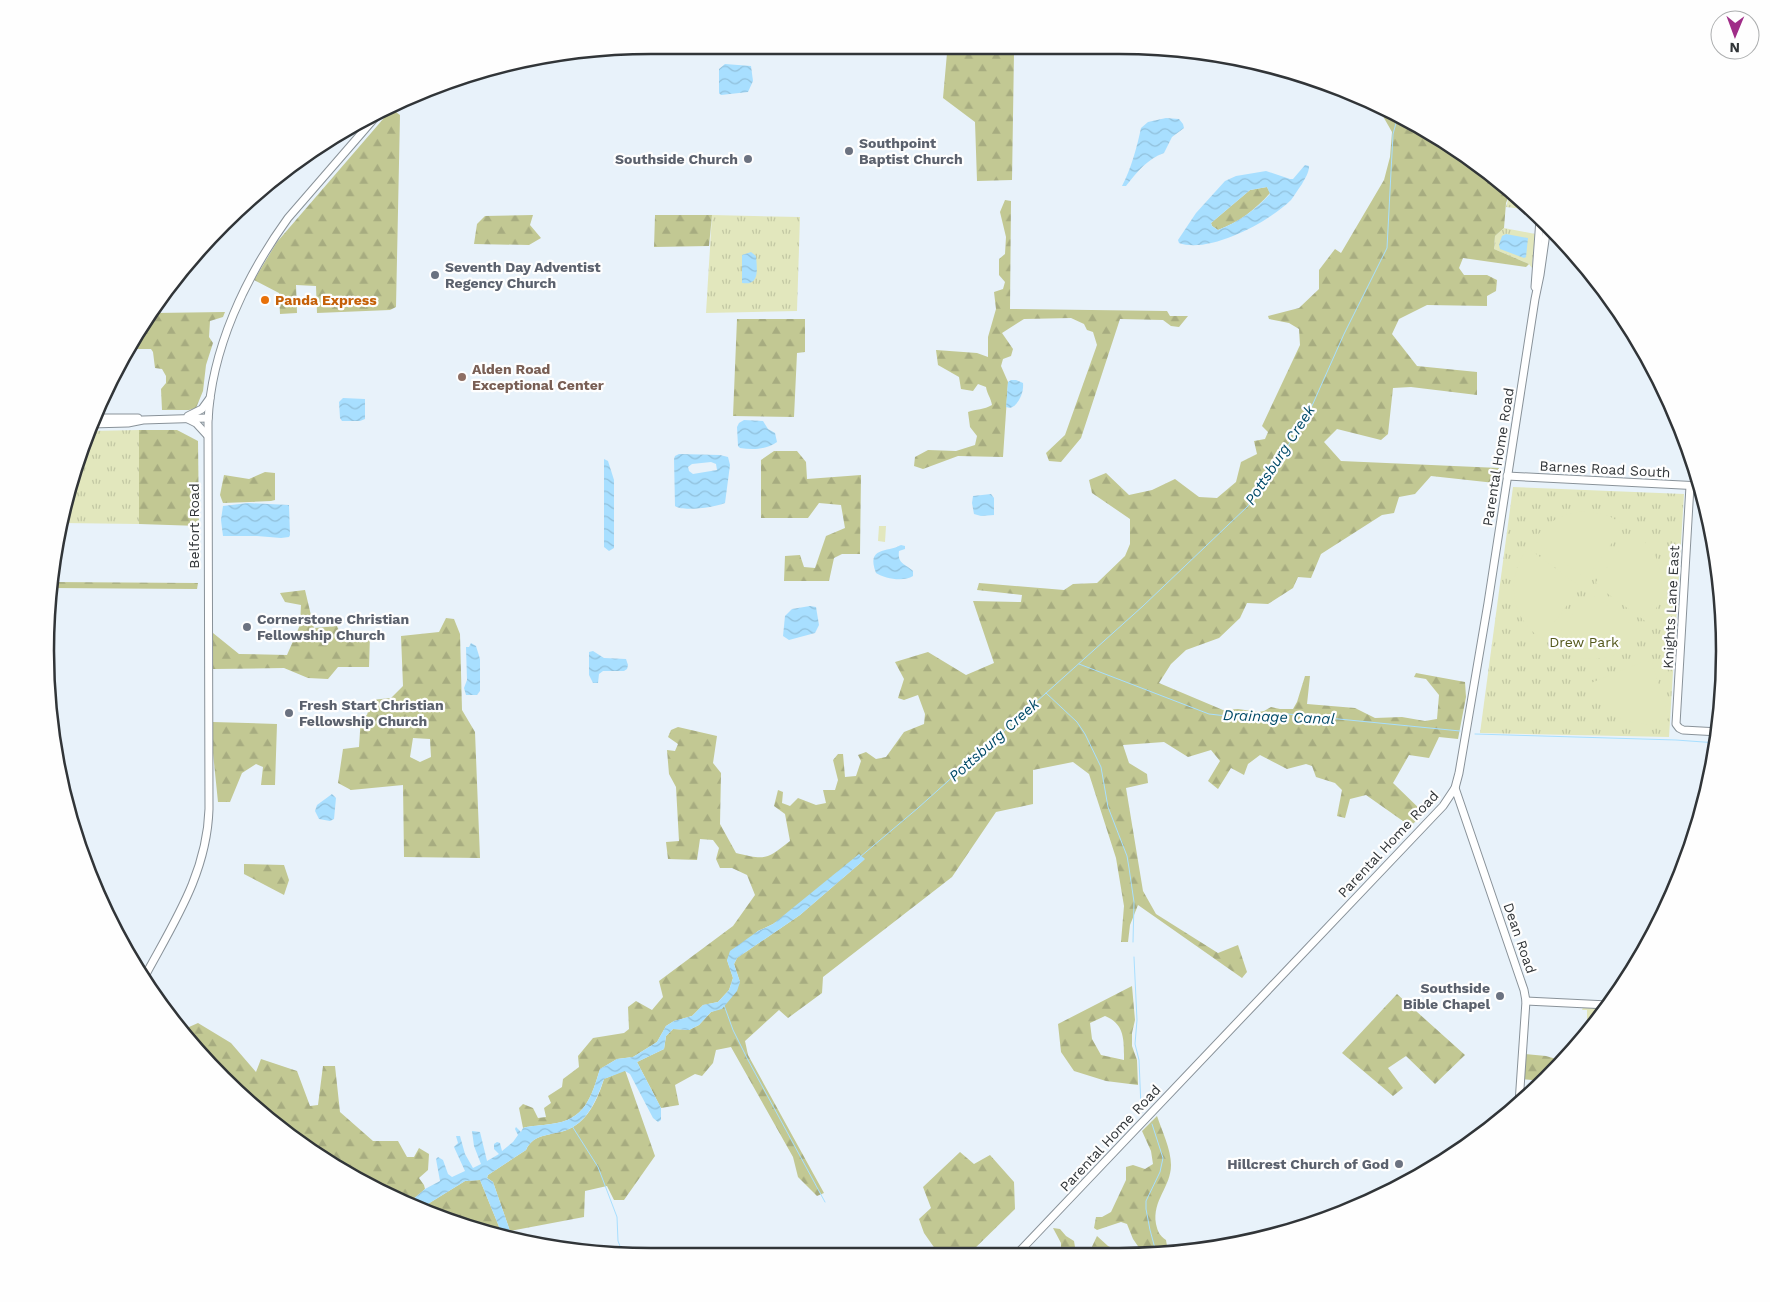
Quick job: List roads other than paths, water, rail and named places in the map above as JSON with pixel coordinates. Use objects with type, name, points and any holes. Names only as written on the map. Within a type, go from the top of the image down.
[{"type":"street","name":"Belfort Road","points":[[147,972],[194,882],[204,852],[207,831],[207,435],[211,395],[224,340],[232,316],[260,259],[288,218],[369,125]]},
{"type":"street","name":"Parental Home Road","points":[[1534,300],[1540,228]]},
{"type":"street","name":"Parental Home Road","points":[[1023,1248],[1442,806],[1455,788],[1487,609],[1546,234]]},
{"type":"street","points":[[186,418],[202,409],[211,395]]},
{"type":"street","points":[[101,418],[136,418],[143,420]]},
{"type":"street","points":[[186,418],[196,423],[207,435]]},
{"type":"street","points":[[98,424],[128,424],[143,420],[208,418]]},
{"type":"street","name":"Barnes Road South","points":[[1507,476],[1693,486]]},
{"type":"street","name":"Knights Lane East","points":[[1690,486],[1676,724],[1684,730],[1711,732]]},
{"type":"street","name":"Dean Road","points":[[1455,788],[1523,985],[1526,1001],[1520,1094]]},
{"type":"street","points":[[1526,1001],[1600,1005]]},
{"type":"water","points":[[725,64],[751,66],[753,81],[748,92],[721,95],[719,93],[719,69]]},
{"type":"water","points":[[1166,118],[1179,119],[1184,128],[1172,137],[1164,153],[1147,162],[1126,186],[1122,186],[1133,158],[1141,128],[1148,122]]},
{"type":"water","points":[[1305,165],[1309,166],[1306,178],[1291,200],[1281,209],[1254,226],[1222,240],[1206,244],[1192,245],[1179,243],[1178,240],[1196,213],[1225,181],[1236,176],[1266,171],[1293,179]],"holes":[[[1267,187],[1270,194],[1233,223],[1218,230],[1212,226],[1211,223],[1250,190]]]},
{"type":"water","points":[[1506,234],[1528,238],[1526,257],[1524,258],[1500,249],[1499,245],[1502,236]]},
{"type":"water","points":[[751,252],[756,256],[756,276],[752,282],[742,283],[742,255]]},
{"type":"water","points":[[1011,380],[1023,383],[1023,387],[1018,401],[1010,408],[1006,407],[1008,382]]},
{"type":"water","points":[[343,398],[365,399],[365,419],[360,421],[342,421],[340,418],[339,402]]},
{"type":"water","points":[[744,420],[763,421],[768,429],[775,433],[777,442],[759,449],[740,448],[738,446],[737,427]]},
{"type":"water","points":[[679,454],[720,455],[728,457],[730,465],[725,503],[692,509],[675,506],[675,456]],"holes":[[[711,462],[716,464],[717,470],[693,474],[689,471],[688,467],[692,464]]]},
{"type":"water","points":[[604,459],[608,461],[614,480],[614,548],[609,551],[604,547]]},
{"type":"water","points":[[991,494],[994,498],[994,515],[981,516],[974,514],[973,496]]},
{"type":"water","points":[[248,503],[289,505],[289,537],[223,536],[221,520],[223,506]]},
{"type":"water","points":[[901,545],[905,546],[905,549],[899,551],[899,559],[913,571],[913,576],[905,579],[894,579],[876,573],[874,558],[876,554]]},
{"type":"water","points":[[816,607],[819,625],[815,633],[789,640],[783,636],[785,616],[792,609]]},
{"type":"water","points":[[471,643],[476,646],[480,659],[480,691],[477,695],[466,695],[464,688],[467,680],[466,647],[469,647]]},
{"type":"water","points":[[593,651],[604,658],[626,659],[627,669],[624,671],[603,671],[599,674],[598,683],[593,683],[589,675],[589,652]]},
{"type":"water","points":[[332,794],[336,798],[334,819],[330,821],[319,819],[315,811],[317,805]]},
{"type":"water","points":[[859,854],[865,859],[800,915],[737,958],[734,964],[740,982],[737,991],[722,1009],[711,1012],[699,1025],[689,1030],[673,1029],[666,1036],[664,1049],[637,1062],[661,1108],[661,1120],[658,1122],[653,1118],[630,1074],[625,1071],[604,1079],[591,1108],[576,1125],[563,1131],[539,1137],[526,1150],[488,1175],[487,1178],[493,1182],[509,1231],[500,1229],[480,1180],[465,1181],[427,1205],[413,1199],[425,1189],[440,1181],[436,1159],[438,1157],[443,1160],[448,1174],[452,1177],[465,1171],[454,1147],[458,1143],[456,1136],[460,1136],[465,1154],[473,1168],[481,1164],[474,1146],[472,1131],[480,1132],[487,1161],[499,1154],[494,1149],[494,1144],[500,1143],[502,1151],[513,1142],[518,1135],[516,1127],[521,1132],[526,1127],[547,1125],[572,1118],[585,1106],[590,1098],[600,1069],[617,1059],[633,1057],[657,1042],[666,1026],[674,1021],[692,1016],[703,1005],[718,1002],[729,990],[733,978],[727,960],[730,951],[758,931],[773,924]]},
{"type":"waterway","name":"Pottsburg Creek","points":[[860,857],[918,808],[1143,606],[1248,506],[1307,417],[1344,334],[1387,248],[1393,134],[1396,122]]},
{"type":"waterway","name":"Drainage Canal","points":[[1079,664],[1209,714],[1236,717],[1288,714],[1460,731]]},
{"type":"waterway","name":"Drainage Canal","points":[[1046,693],[1077,722],[1101,767],[1108,807],[1127,856],[1134,902],[1133,942]]},
{"type":"waterway","name":"Drainage Canal","points":[[1475,734],[1709,742]]},
{"type":"waterway","name":"Drainage Canal","points":[[1134,957],[1137,1020],[1135,1044],[1139,1060],[1141,1107],[1143,1110]]},
{"type":"waterway","points":[[724,1005],[733,1030],[748,1060],[825,1202]]},
{"type":"waterway","name":"Drainage Canal","points":[[1152,1124],[1163,1158],[1160,1172],[1146,1201],[1155,1247]]},
{"type":"waterway","points":[[572,1126],[598,1167],[617,1217],[618,1241],[620,1247]]},
{"type":"place","name":"Southpoint Baptist Church","points":[[849,151]]},
{"type":"place","name":"Southside Church","points":[[748,159]]},
{"type":"place","name":"Seventh Day Adventist Regency Church","points":[[435,275]]},
{"type":"place","name":"Panda Express","points":[[265,300]]},
{"type":"place","name":"Alden Road Exceptional Center","points":[[462,377]]},
{"type":"place","name":"Cornerstone Christian Fellowship Church","points":[[247,627]]},
{"type":"place","name":"Fresh Start Christian Fellowship Church","points":[[289,713]]},
{"type":"place","name":"Southside Bible Chapel","points":[[1500,996]]},
{"type":"place","name":"Hillcrest Church of God","points":[[1399,1164]]},
{"type":"park label","name":"Drew Park","points":[[1584,642]]}]
